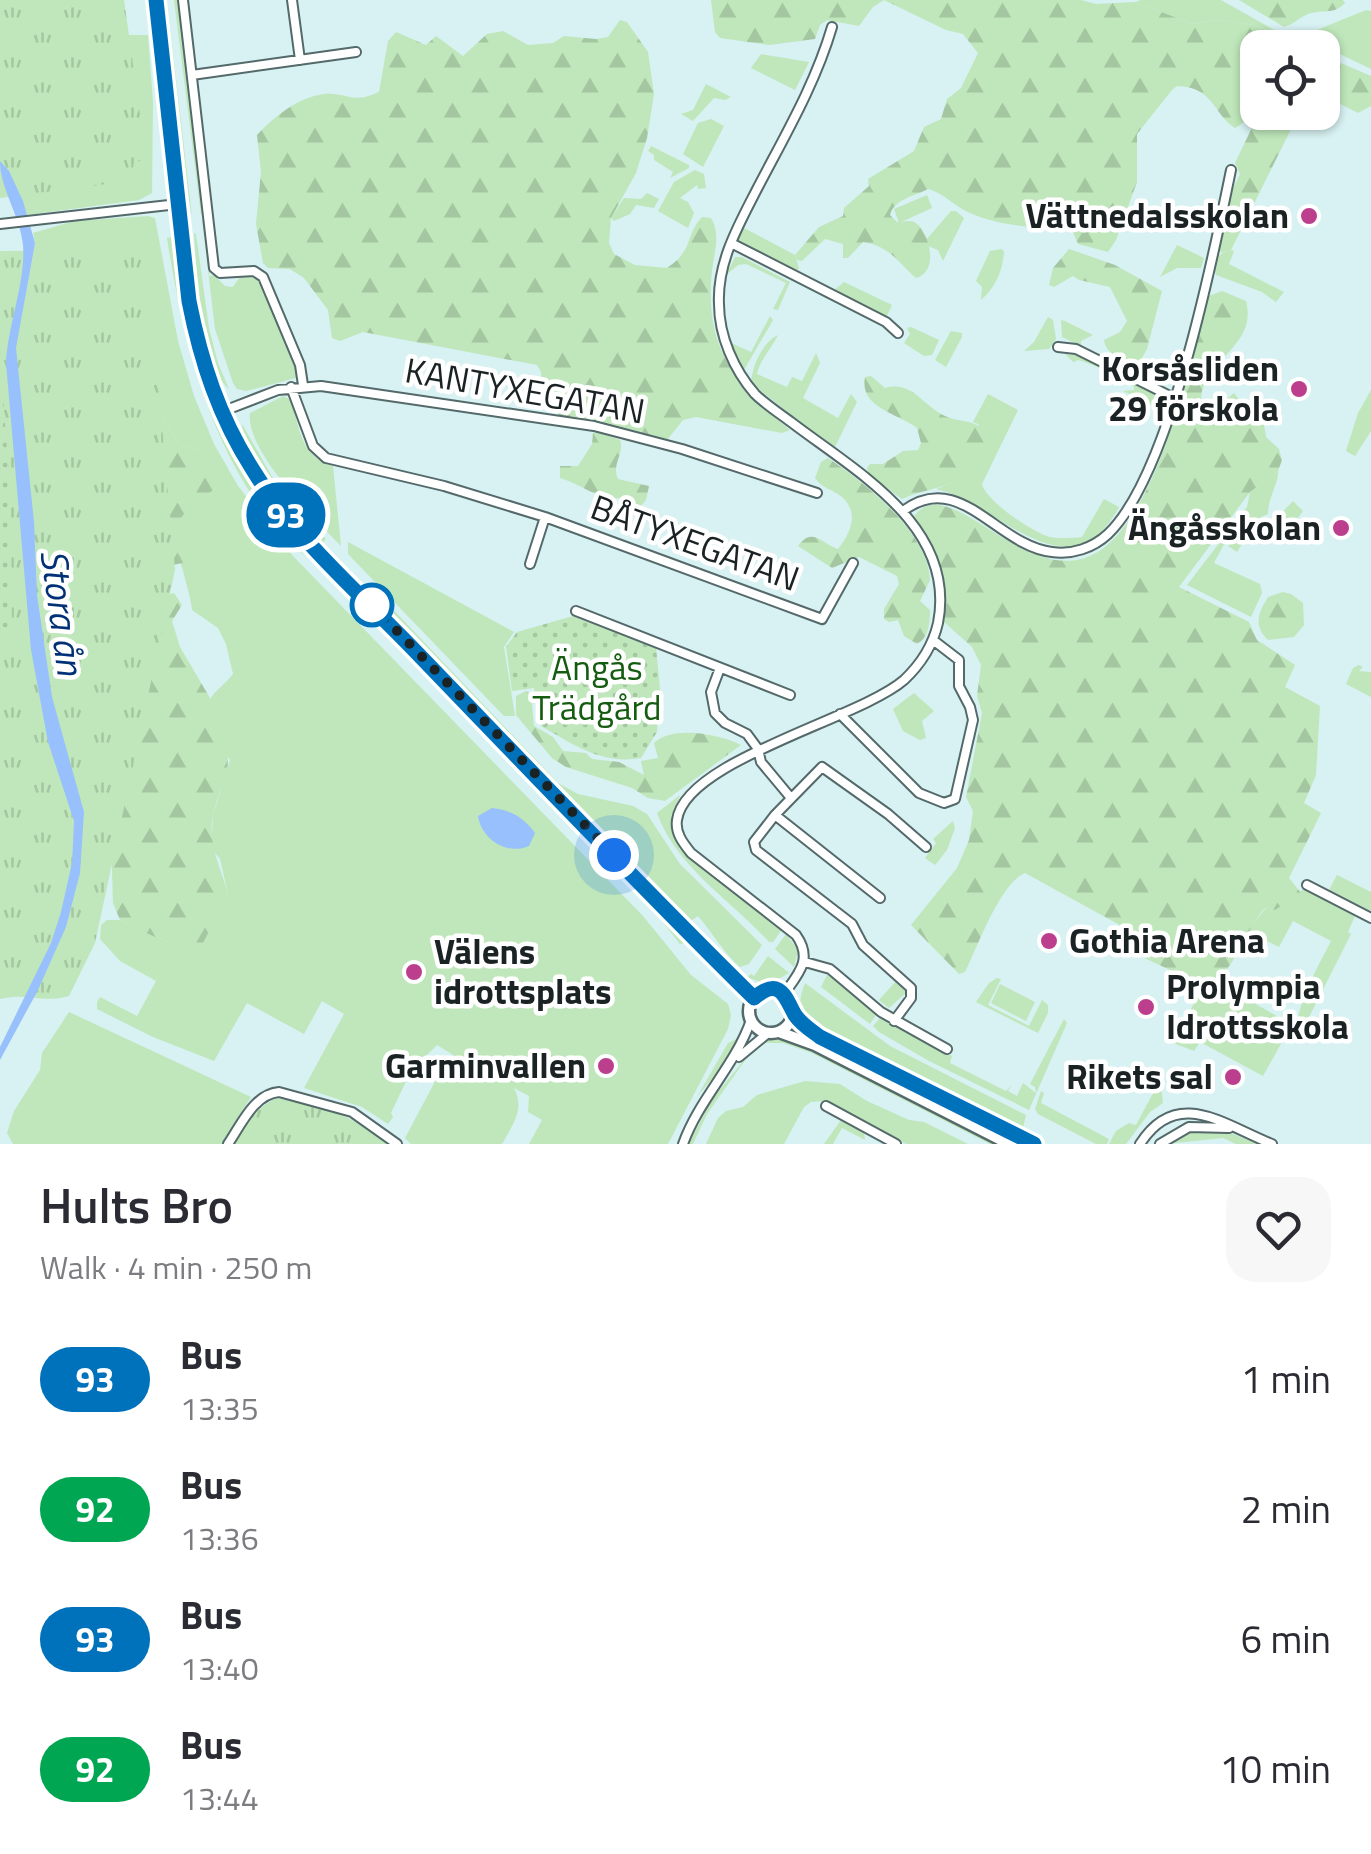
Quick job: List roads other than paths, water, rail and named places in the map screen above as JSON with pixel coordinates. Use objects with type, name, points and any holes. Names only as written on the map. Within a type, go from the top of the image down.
[{"type":"street","points":[[156,0],[178,204],[199,350],[221,412],[254,474],[294,524],[754,998]]},
{"type":"street","points":[[183,0],[214,268],[220,273],[254,272],[263,277],[300,365],[302,385]]},
{"type":"street","points":[[292,0],[300,60]]},
{"type":"street","points":[[784,994],[805,962],[804,946],[796,935],[691,853],[676,824],[680,808],[688,796],[758,749],[840,714],[903,680],[928,651],[940,609],[936,571],[928,549],[903,511],[756,395],[728,350],[718,306],[720,277],[731,244],[822,63],[832,26]]},
{"type":"street","points":[[192,75],[356,52]]},
{"type":"street","points":[[903,511],[916,501],[945,498],[964,504],[1032,547],[1056,553],[1084,550],[1108,534],[1128,508],[1150,464],[1174,398],[1231,170]]},
{"type":"street","points":[[0,224],[178,204]]},
{"type":"street","points":[[731,244],[886,322],[898,333]]},
{"type":"street","points":[[1058,346],[1076,348],[1174,398]]},
{"type":"street","name":"KANTYXEGATAN","points":[[221,412],[302,385],[594,426],[682,449],[817,493]]},
{"type":"street","name":"BÅTYXEGATAN","points":[[292,386],[313,446],[326,458],[444,486],[545,517],[822,620],[853,564]]},
{"type":"street","name":"BÅTYXEGATAN","points":[[530,564],[545,517]]},
{"type":"street","points":[[576,611],[790,695]]},
{"type":"street","points":[[840,714],[919,794],[944,803],[955,799],[973,714],[959,686],[958,660],[933,640]]},
{"type":"street","points":[[720,668],[711,692],[714,713],[724,723],[747,734],[758,749],[761,762],[791,798]]},
{"type":"street","points":[[894,1021],[911,998],[910,988],[863,945],[852,924],[756,850],[756,837],[817,770],[826,768],[926,848]]},
{"type":"street","points":[[775,815],[880,898]]},
{"type":"street","points":[[1307,885],[1371,918]]},
{"type":"street","points":[[805,962],[830,969],[894,1021],[947,1049]]},
{"type":"street","points":[[683,1144],[702,1105],[732,1063],[751,1020],[749,1009],[754,998],[772,989],[784,994],[793,1012],[808,1028],[832,1044],[1034,1144]]},
{"type":"street","points":[[732,1063],[789,1024],[793,1012]]},
{"type":"street","points":[[751,1020],[773,1032],[815,1045],[1009,1144]]},
{"type":"street","points":[[228,1144],[260,1100],[268,1092],[279,1092],[352,1112],[396,1144]]},
{"type":"street","points":[[826,1106],[896,1144]]},
{"type":"street","points":[[1140,1144],[1158,1123],[1186,1111],[1202,1113],[1272,1144]]},
{"type":"street","points":[[1160,1144],[1189,1126],[1234,1129]]},
{"type":"water","points":[[0,161],[23,201],[35,243],[16,348],[34,522],[37,595],[52,697],[84,812],[80,873],[66,927],[0,1060],[0,1047],[51,943],[61,912],[72,863],[74,821],[48,742],[31,650],[6,363],[22,273],[23,245]]},
{"type":"water","points":[[492,808],[511,813],[526,823],[535,833],[529,846],[512,849],[489,838],[478,816]]},
{"type":"place","name":"Vättnedalsskolan","points":[[1309,216]]},
{"type":"place","name":"Korsåsliden 29 förskola","points":[[1299,389]]},
{"type":"place","name":"Ängåsskolan","points":[[1341,528]]},
{"type":"place","name":"Gothia Arena","points":[[1049,941]]},
{"type":"place","name":"Välens idrottsplats","points":[[414,972]]},
{"type":"place","name":"Prolympia Idrottsskola","points":[[1146,1007]]},
{"type":"place","name":"Garminvallen","points":[[606,1066]]},
{"type":"place","name":"Rikets sal","points":[[1233,1077]]},
{"type":"water label","name":"Stora ån","points":[[62,612]]},
{"type":"park label","name":"Ängås Trädgård","points":[[597,688]]}]
